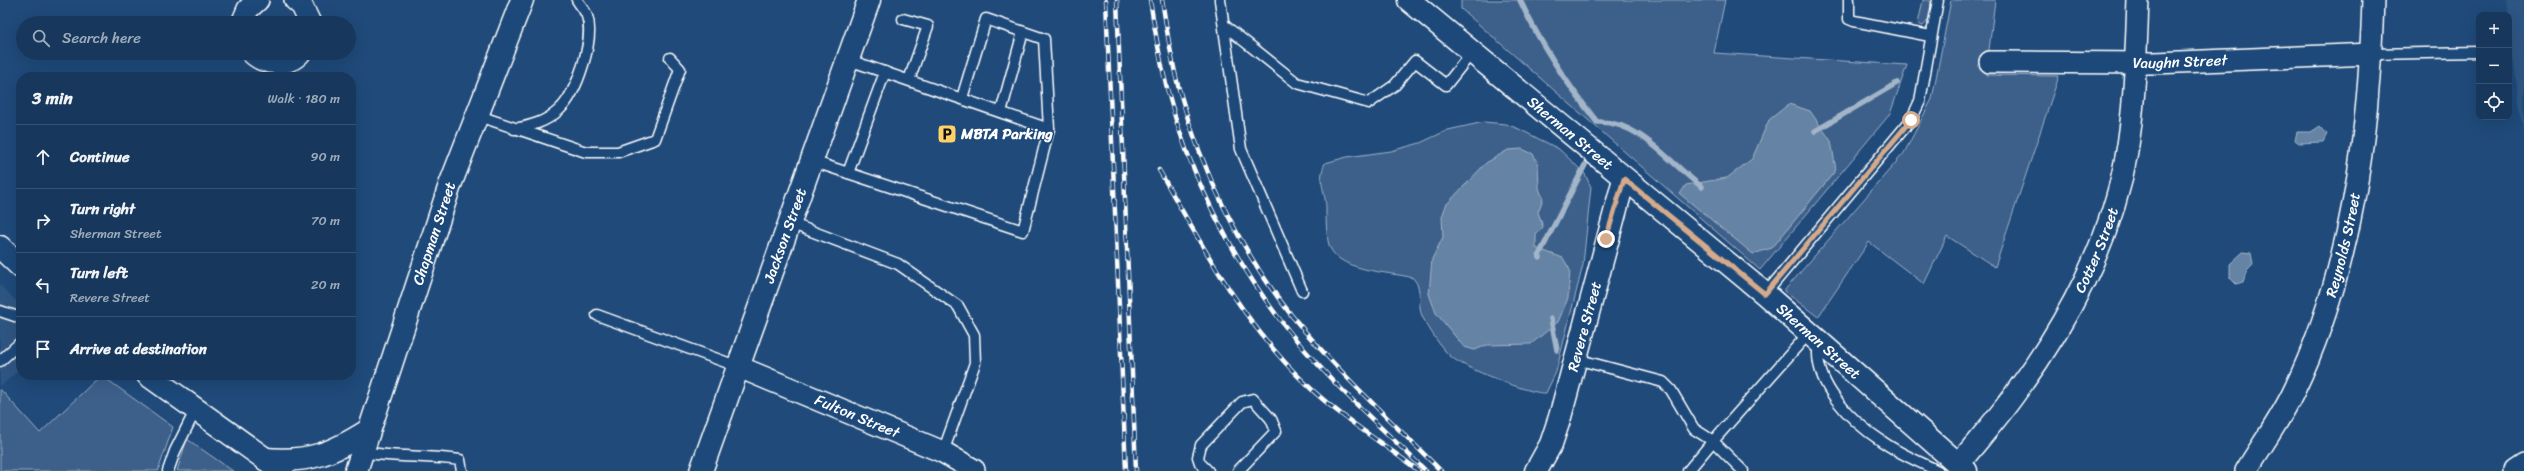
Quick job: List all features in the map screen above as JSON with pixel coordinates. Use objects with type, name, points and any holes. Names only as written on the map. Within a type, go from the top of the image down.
[{"type":"main road","name":"Chapman Street","points":[[359,461],[450,185],[522,0]]},
{"type":"main road","name":"Jackson Street","points":[[701,471],[849,60],[869,0]]},
{"type":"main road","name":"Sherman Street","points":[[1409,0],[1473,51],[1624,179],[1765,294],[1960,469]]},
{"type":"main road","name":"Revere Street","points":[[1536,471],[1556,431],[1624,179]]},
{"type":"main road","points":[[0,247],[16,262]]},
{"type":"main road","points":[[155,380],[273,465],[285,461],[322,456],[342,447],[369,430]]},
{"type":"street","points":[[245,16],[248,9],[258,0]]},
{"type":"street","points":[[295,0],[302,6],[307,16]]},
{"type":"street","name":"Cotter Street","points":[[1960,469],[2017,391],[2059,327],[2096,256],[2113,209],[2126,156],[2135,62],[2138,0]]},
{"type":"street","name":"Reynolds Street","points":[[2246,471],[2292,394],[2323,321],[2347,236],[2358,172],[2371,54],[2373,0]]},
{"type":"street","name":"Vaughn Street","points":[[1990,62],[2135,62],[2371,54]]},
{"type":"street","points":[[263,60],[266,62],[277,63],[290,60]]},
{"type":"street","name":"Fulton Street","points":[[739,367],[943,452],[974,470]]},
{"type":"street","points":[[2515,471],[2524,465]]},
{"type":"lane","points":[[512,129],[537,125],[560,110],[576,82],[588,51],[587,16],[577,0]]},
{"type":"lane","points":[[1220,0],[1241,149],[1302,291]]},
{"type":"lane","points":[[1765,294],[1911,120],[1920,101],[1930,36],[1938,0]]},
{"type":"lane","points":[[1846,1],[1849,18],[1854,21],[1930,36]]},
{"type":"lane","points":[[812,161],[1023,231],[1049,129],[1044,39],[986,18],[962,98]]},
{"type":"lane","points":[[903,19],[928,26],[909,80]]},
{"type":"lane","points":[[1224,25],[1297,83],[1368,103],[1395,85],[1415,61],[1446,85],[1473,51]]},
{"type":"lane","points":[[1001,112],[1023,32]]},
{"type":"lane","points":[[2371,54],[2476,52]]},
{"type":"lane","points":[[476,115],[512,129],[586,152],[618,152],[655,139],[680,69],[670,58]]},
{"type":"lane","points":[[849,60],[1049,129]]},
{"type":"lane","points":[[848,173],[886,72]]},
{"type":"lane","points":[[790,223],[898,264],[958,306],[974,335],[975,363],[943,452]]},
{"type":"lane","points":[[0,311],[16,316]]},
{"type":"lane","points":[[597,315],[739,367]]},
{"type":"lane","points":[[1688,471],[1713,441],[1814,337]]},
{"type":"lane","points":[[1814,337],[1816,354],[1822,373],[1834,395],[1853,418],[1884,444],[1938,471]]},
{"type":"lane","points":[[0,361],[16,347]]},
{"type":"lane","points":[[1576,359],[1663,382],[1671,390],[1694,429],[1713,441],[1743,471]]},
{"type":"lane","points":[[1208,471],[1200,464],[1198,457],[1201,445],[1242,402],[1253,400],[1271,419],[1276,431],[1238,471]]},
{"type":"lane","points":[[168,471],[174,451],[196,410]]},
{"type":"lane","points":[[359,461],[384,456],[410,455],[460,460],[462,471]]},
{"type":"shaded area","points":[[1461,0],[1725,0],[1714,53],[1907,65],[1890,114],[1760,270],[1461,9]]},
{"type":"shaded area","points":[[1923,0],[1930,0],[1931,7],[1929,18],[1923,26],[1918,24]]},
{"type":"shaded area","points":[[1951,0],[1995,0],[1986,75],[2059,76],[1995,267],[1947,236],[1924,284],[1869,242],[1818,317],[1784,291],[1904,153],[1932,99]]},
{"type":"shaded area","points":[[2507,0],[2524,0],[2524,138],[2512,48],[2512,12],[2508,12]]},
{"type":"shaded area","points":[[1789,104],[1810,111],[1831,141],[1836,170],[1772,248],[1753,254],[1680,194],[1686,185],[1727,178],[1752,159],[1769,120]]},
{"type":"shaded area","points":[[1484,122],[1506,124],[1559,149],[1585,174],[1591,187],[1583,265],[1556,372],[1546,393],[1527,390],[1512,385],[1457,361],[1450,356],[1435,338],[1423,318],[1420,308],[1418,287],[1413,278],[1377,272],[1351,265],[1340,259],[1332,251],[1328,241],[1326,228],[1326,207],[1322,185],[1322,175],[1325,163],[1347,157],[1391,151],[1420,143],[1448,130]]},
{"type":"shaded area","points":[[2320,126],[2327,134],[2323,142],[2299,143],[2295,140],[2297,132],[2311,132]]},
{"type":"shaded area","points":[[1522,149],[1533,154],[1538,164],[1539,188],[1543,199],[1538,212],[1543,227],[1536,235],[1536,248],[1563,258],[1570,270],[1568,298],[1558,322],[1531,344],[1487,345],[1475,350],[1464,347],[1436,313],[1429,294],[1432,259],[1443,237],[1442,217],[1446,205],[1486,163],[1508,150]]},
{"type":"shaded area","points":[[2243,252],[2251,253],[2253,264],[2247,270],[2243,282],[2236,284],[2230,278],[2230,264]]},
{"type":"shaded area","points":[[0,285],[16,301],[16,373],[0,387]]},
{"type":"shaded area","points":[[96,380],[108,380],[173,427],[158,471],[0,471],[0,389],[40,433]]},
{"type":"shaded area","points":[[187,439],[233,471],[177,471]]},
{"type":"waterway","points":[[1520,0],[1536,32],[1555,63],[1597,122],[1613,123],[1627,128],[1641,136],[1702,187]]},
{"type":"waterway","points":[[1815,131],[1897,83]]},
{"type":"waterway","points":[[1540,258],[1539,255],[1585,165]]},
{"type":"waterway","points":[[1551,319],[1557,350]]},
{"type":"railway","points":[[1106,0],[1126,471]]},
{"type":"railway","points":[[1117,0],[1136,471]]},
{"type":"railway","points":[[1150,0],[1168,92],[1177,123],[1187,153],[1213,212],[1228,241],[1262,295],[1314,361],[1426,471]]},
{"type":"railway","points":[[1162,0],[1176,78],[1188,119],[1211,179],[1239,237],[1273,291],[1309,336],[1364,395],[1441,471]]},
{"type":"railway","points":[[1159,170],[1225,283],[1262,336],[1283,361],[1319,396],[1419,471]]},
{"type":"place","name":"MBTA Parking","points":[[947,134]]},
{"type":"route","points":[[1606,239],[1624,179],[1765,294],[1911,120]]}]
